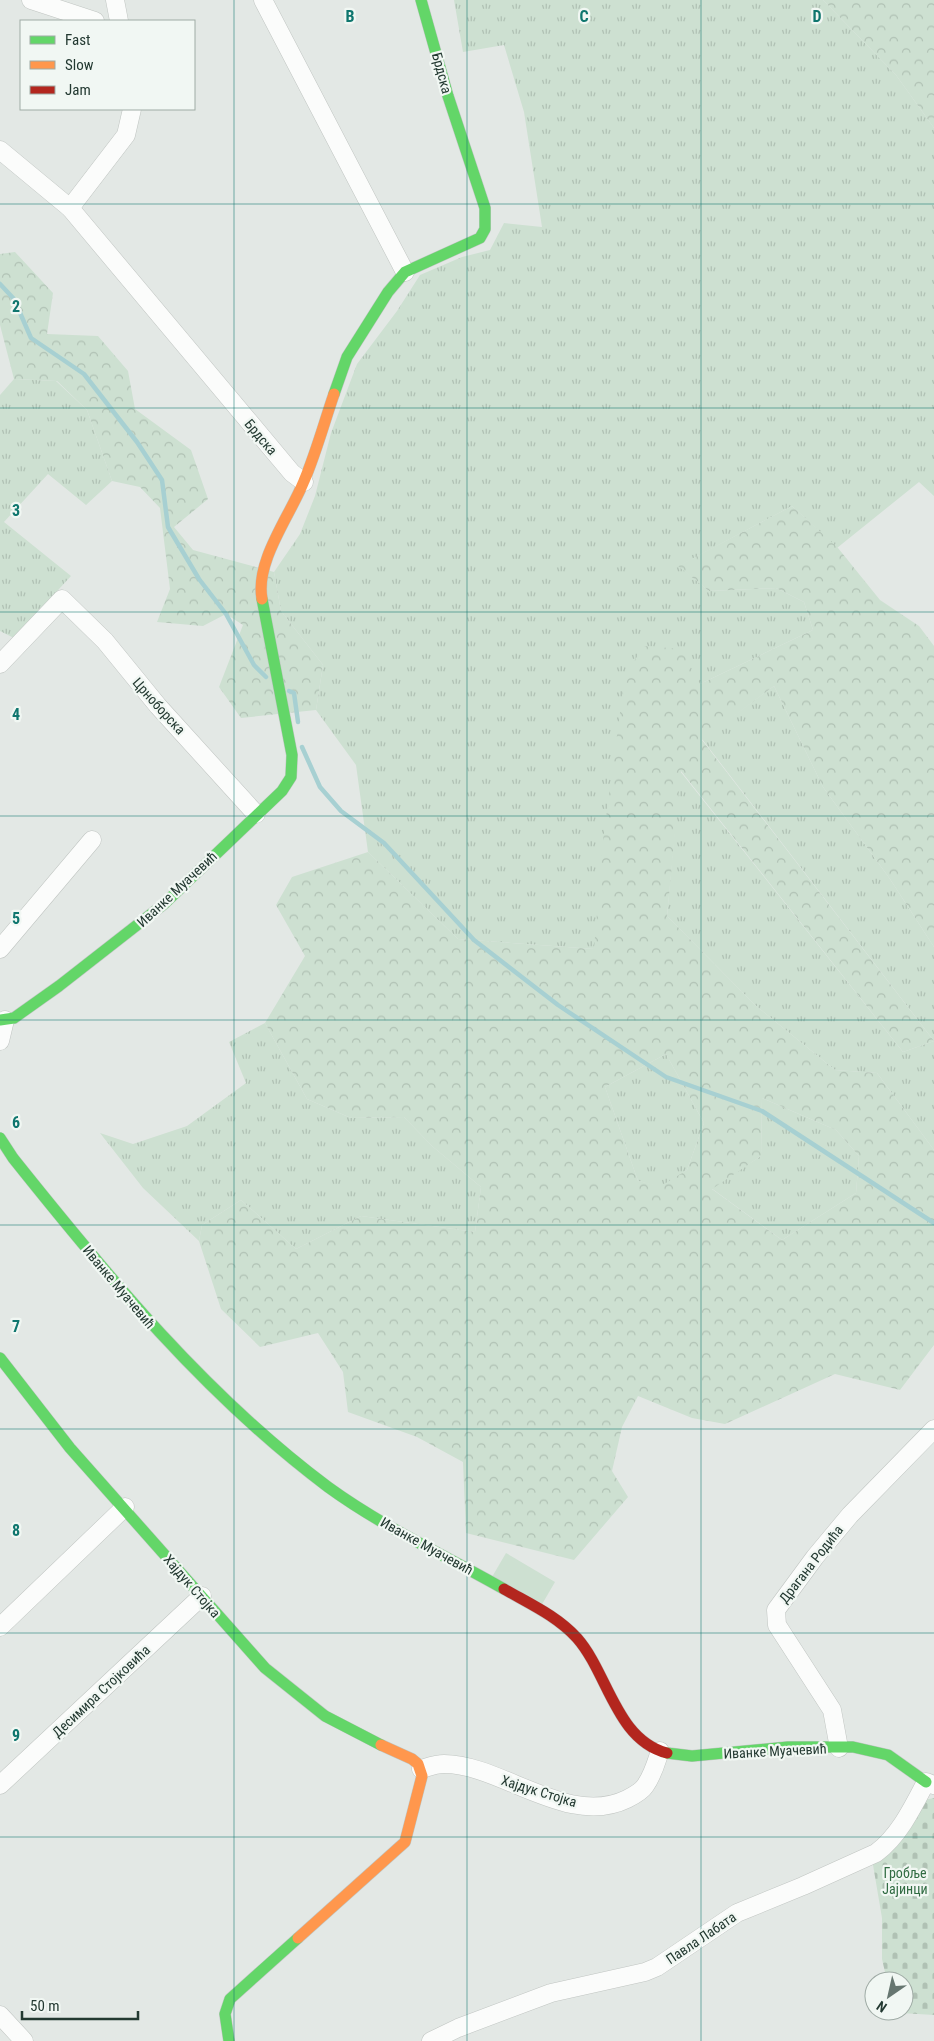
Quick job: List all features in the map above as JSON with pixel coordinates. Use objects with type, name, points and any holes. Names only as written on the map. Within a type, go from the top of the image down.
[{"type":"street","points":[[31,0],[92,20]]},
{"type":"street","points":[[115,0],[119,20]]},
{"type":"street","points":[[263,0],[405,272]]},
{"type":"street","name":"Брдска","points":[[0,150],[70,208],[292,473],[304,482],[347,356],[388,292],[405,272],[477,240],[483,234],[486,224],[485,208],[448,96],[421,0]]},
{"type":"street","points":[[70,208],[126,135],[132,110]]},
{"type":"street","name":"Иванке Муачевић","points":[[0,1041],[2,1020],[14,1018],[146,919],[282,791],[292,777],[292,755],[260,588],[260,576],[264,563],[304,482]]},
{"type":"street","name":"Црноборска","points":[[0,664],[62,599],[105,641],[158,706],[256,814]]},
{"type":"street","points":[[0,949],[92,840]]},
{"type":"street","name":"Иванке Муачевић","points":[[0,1138],[13,1158],[122,1293],[161,1336],[244,1418],[330,1488],[394,1529],[564,1625],[576,1638],[630,1726],[643,1741],[660,1751],[670,1754],[693,1755],[816,1746],[872,1750],[885,1754],[930,1783]]},
{"type":"street","name":"Хајдук Стојка","points":[[0,1358],[70,1448],[125,1507],[265,1668],[290,1690],[326,1716],[363,1738],[412,1759],[421,1769],[444,1764],[464,1768],[572,1804],[611,1804],[633,1796],[644,1788],[652,1775],[660,1751]]},
{"type":"street","name":"Драгана Родића","points":[[839,1748],[832,1710],[777,1625],[776,1610],[815,1557],[850,1515],[934,1430]]},
{"type":"street","points":[[0,1627],[125,1507]]},
{"type":"street","name":"Десимира Стојковића","points":[[0,1786],[202,1596]]},
{"type":"street","points":[[229,2041],[225,2014],[230,1999],[405,1842],[422,1782],[421,1769]]},
{"type":"street","name":"Павла Лабата","points":[[431,2041],[458,2028],[551,1993],[645,1972],[672,1958],[737,1913],[864,1859],[886,1845],[930,1783]]},
{"type":"street","points":[[0,2015],[24,2041]]},
{"type":"green space","points":[[454,0],[823,0],[896,75],[934,128],[934,496],[919,482],[837,548],[792,506],[679,566],[709,591],[776,588],[804,602],[813,630],[700,684],[594,949],[458,939],[368,852],[356,765],[316,710],[323,665],[281,611],[274,572],[300,534],[315,496],[331,433],[357,364],[397,311],[420,275],[462,257],[490,250],[504,223],[542,227],[524,112],[504,45],[463,52]]},
{"type":"green space","points":[[823,0],[934,0],[934,128],[896,75]]},
{"type":"green space","points":[[15,252],[53,293],[47,334],[98,336],[128,371],[135,409],[191,450],[208,499],[174,527],[193,550],[274,572],[281,611],[323,665],[316,710],[241,718],[219,687],[243,625],[226,614],[203,626],[157,622],[170,589],[160,508],[140,487],[112,481],[87,410],[57,381],[14,379],[0,325],[0,254]]},
{"type":"green space","points":[[14,379],[56,381],[87,410],[112,481],[86,505],[48,474],[4,522],[71,576],[14,638],[0,631],[0,395]]},
{"type":"green space","points":[[792,506],[838,548],[880,600],[919,626],[934,646],[934,947],[890,879],[823,787],[774,686],[702,740],[934,1041],[903,1052],[681,771],[667,916],[755,1005],[835,1070],[877,1073],[934,1150],[934,1345],[900,1390],[835,1374],[725,1424],[692,1418],[638,1396],[622,1427],[612,1471],[628,1497],[574,1560],[466,1533],[463,1462],[417,1437],[348,1412],[343,1372],[318,1333],[260,1347],[221,1309],[199,1241],[202,1225],[241,1200],[296,1249],[361,1216],[475,1232],[481,1187],[432,1146],[404,1117],[351,1118],[307,1099],[265,1023],[305,956],[276,905],[292,877],[368,852],[458,939],[594,949],[603,840],[625,675],[644,646],[681,649],[700,684],[813,630],[804,602],[776,588],[709,591],[678,566]],"holes":[[[666,1054],[704,1123],[687,1170],[661,1186],[638,1181],[605,1087]],[[762,1098],[836,1130],[859,1156],[856,1193],[782,1240],[712,1189],[761,1156]]]},
{"type":"green space","points":[[774,686],[823,787],[890,879],[934,947],[934,1041],[702,739]]},
{"type":"green space","points":[[680,771],[903,1052],[934,1041],[934,1150],[877,1073],[835,1070],[755,1005],[667,916]]},
{"type":"green space","points":[[265,1023],[307,1099],[351,1118],[404,1117],[432,1146],[481,1187],[475,1232],[361,1216],[296,1249],[241,1200],[202,1225],[199,1241],[143,1188],[100,1133],[133,1144],[187,1126],[246,1083],[229,1042]]},
{"type":"green space","points":[[666,1054],[704,1123],[687,1170],[661,1187],[638,1181],[605,1087]]},
{"type":"green space","points":[[762,1098],[836,1130],[859,1156],[856,1193],[782,1240],[711,1188],[761,1156]]},
{"type":"green space","points":[[506,1553],[555,1582],[541,1606],[492,1577]]},
{"type":"green space","name":"Гробље Јајинци","points":[[934,1798],[934,2015],[914,2014],[914,1971],[885,1971],[882,1959],[882,1918],[872,1859],[887,1855],[924,1800]]},
{"type":"waterway","points":[[0,284],[14,299],[31,338],[84,374],[137,442],[162,480],[168,527],[199,579],[226,614],[254,665],[266,677]]},
{"type":"waterway","points":[[289,691],[294,693],[298,722]]},
{"type":"waterway","points":[[302,747],[320,787],[341,811],[384,843],[474,940],[558,1005],[666,1077],[762,1111],[934,1223]]},
{"type":"traffic: fast","points":[[334,394],[347,357],[388,292],[405,272],[480,238],[485,229],[485,208],[448,96],[421,0]]},
{"type":"traffic: fast","points":[[0,1020],[14,1018],[59,986],[164,904],[282,791],[291,777],[292,755],[262,599]]},
{"type":"traffic: fast","points":[[0,1138],[13,1158],[122,1290],[199,1374],[240,1414],[283,1451],[349,1502],[504,1589]]},
{"type":"traffic: fast","points":[[0,1358],[70,1448],[265,1668],[325,1716],[381,1745]]},
{"type":"traffic: fast","points":[[667,1753],[692,1756],[788,1747],[853,1747],[888,1755],[926,1782]]},
{"type":"traffic: fast","points":[[229,2041],[225,2014],[230,1999],[298,1938]]},
{"type":"traffic: slow","points":[[262,599],[261,584],[269,554],[304,481],[334,394]]},
{"type":"traffic: slow","points":[[298,1938],[405,1842],[422,1776],[418,1764],[412,1759],[381,1745]]},
{"type":"traffic: jam","points":[[504,1589],[561,1623],[577,1638],[588,1652],[624,1720],[650,1746],[667,1753]]}]
